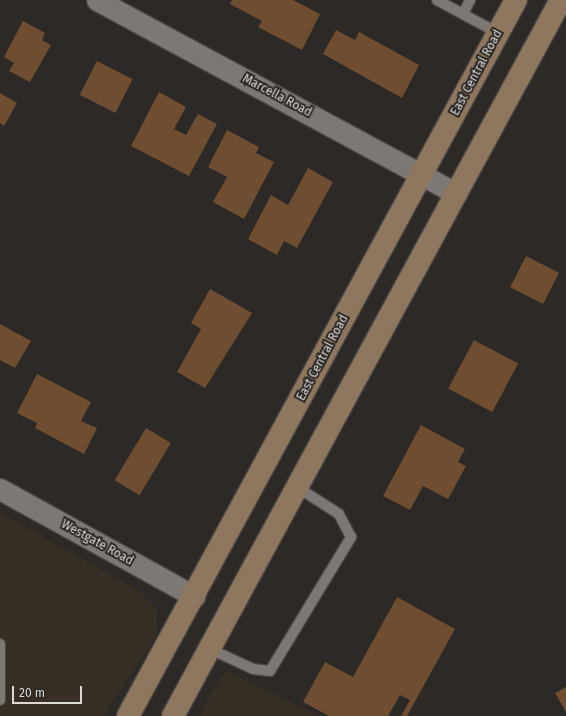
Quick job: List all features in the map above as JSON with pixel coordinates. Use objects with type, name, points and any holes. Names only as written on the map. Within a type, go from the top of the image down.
[{"type":"main road","name":"East Central Road","points":[[128,716],[516,0]]},
{"type":"main road","points":[[173,716],[561,0]]},
{"type":"street","name":"Marcella Road","points":[[97,0],[456,193]]},
{"type":"street","name":"Westgate Road","points":[[0,489],[194,596]]},
{"type":"lane","points":[[437,0],[498,33]]},
{"type":"lane","points":[[463,14],[470,0]]},
{"type":"lane","points":[[210,649],[253,669],[270,671],[351,537],[339,514],[297,487]]},
{"type":"lane","points":[[0,644],[0,700]]},
{"type":"shaded area","points":[[0,513],[138,590],[157,609],[157,634],[104,716],[0,716]]},
{"type":"shaded area","points":[[225,671],[321,716],[199,716]]},
{"type":"building","points":[[232,0],[293,0],[320,14],[302,50],[258,27],[262,21],[230,4]]},
{"type":"building","points":[[23,21],[45,33],[42,40],[51,45],[30,82],[9,71],[14,63],[4,57]]},
{"type":"building","points":[[336,30],[355,40],[359,32],[419,65],[402,98],[323,54]]},
{"type":"building","points":[[97,61],[133,79],[115,113],[80,95]]},
{"type":"building","points":[[159,92],[186,107],[174,129],[186,135],[198,114],[217,124],[189,176],[131,146]]},
{"type":"building","points":[[0,93],[17,103],[4,126],[0,123]]},
{"type":"building","points":[[227,130],[259,147],[256,153],[274,162],[244,219],[213,202],[227,177],[208,167]]},
{"type":"building","points":[[308,168],[333,182],[297,248],[284,241],[277,255],[248,239],[271,195],[288,205]]},
{"type":"building","points":[[526,256],[559,273],[543,304],[510,287]]},
{"type":"building","points":[[210,289],[252,313],[205,388],[177,372],[201,329],[191,323]]},
{"type":"building","points":[[0,324],[31,341],[15,368],[0,360]]},
{"type":"building","points":[[474,340],[518,363],[492,412],[448,389]]},
{"type":"building","points":[[37,374],[91,402],[81,421],[97,428],[84,454],[35,428],[37,423],[17,413]]},
{"type":"building","points":[[421,425],[465,449],[458,462],[466,466],[448,499],[423,486],[410,510],[383,496]]},
{"type":"building","points":[[146,428],[171,443],[139,495],[115,480]]},
{"type":"building","points":[[397,597],[455,629],[407,716],[401,716],[410,700],[400,695],[388,716],[329,716],[303,702],[325,662],[353,677]]},
{"type":"building","points":[[566,687],[566,712],[555,693]]}]
